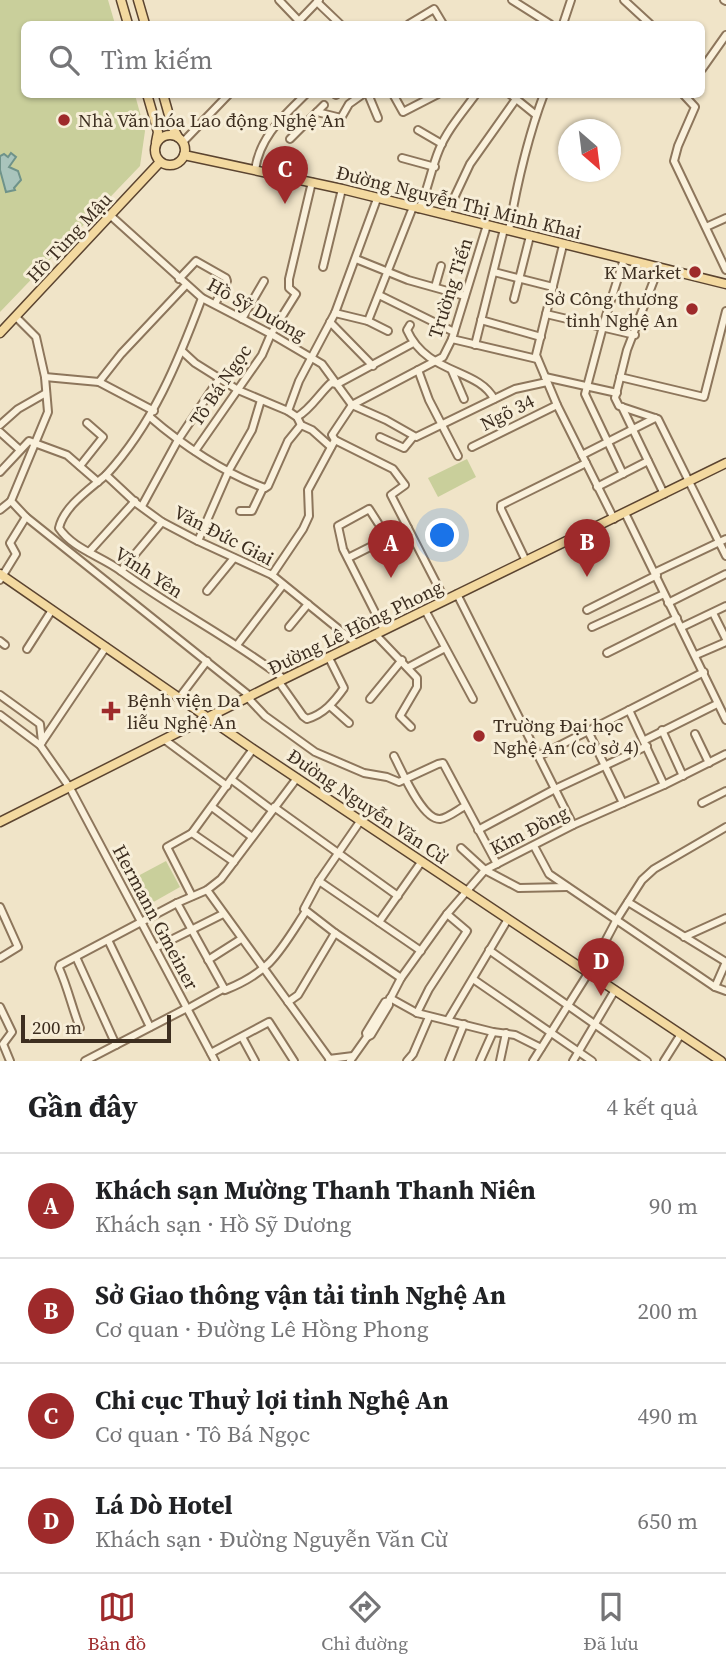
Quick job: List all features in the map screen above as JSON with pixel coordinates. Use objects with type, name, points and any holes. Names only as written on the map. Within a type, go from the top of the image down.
[{"type":"main road","points":[[121,0],[127,21]]},
{"type":"main road","points":[[138,0],[144,21]]},
{"type":"main road","points":[[149,98],[158,132],[155,154],[160,162],[167,165],[176,164],[184,155],[181,140],[172,126],[164,98]]},
{"type":"main road","points":[[156,145],[166,135],[181,140]]},
{"type":"main road","name":"Đường Nguyễn Thị Minh Khai","points":[[184,155],[342,189],[726,284]]},
{"type":"main road","name":"Hồ Tùng Mậu","points":[[0,333],[160,162]]},
{"type":"main road","name":"Đường Lê Hồng Phong","points":[[0,822],[357,643],[726,463]]},
{"type":"main road","name":"Đường Nguyễn Văn Cừ","points":[[1,577],[253,749],[721,1061]]},
{"type":"street","points":[[279,0],[295,21]]},
{"type":"street","points":[[512,0],[545,21]]},
{"type":"street","points":[[564,21],[571,0]]},
{"type":"street","points":[[624,0],[647,21]]},
{"type":"street","points":[[299,21],[318,1],[335,21]]},
{"type":"street","points":[[414,21],[434,9],[441,21]]},
{"type":"street","points":[[705,64],[726,35]]},
{"type":"street","points":[[181,140],[225,98]]},
{"type":"street","points":[[255,170],[258,151],[268,132],[302,98]]},
{"type":"street","points":[[317,112],[341,118],[349,104],[359,98]]},
{"type":"street","points":[[367,98],[378,118]]},
{"type":"street","points":[[395,98],[403,112],[430,98]]},
{"type":"street","points":[[368,321],[435,167],[442,144],[473,98]]},
{"type":"street","points":[[446,215],[470,164],[512,98]]},
{"type":"street","points":[[514,98],[536,115]]},
{"type":"street","points":[[474,345],[542,98]]},
{"type":"street","points":[[685,98],[695,107],[674,161],[726,270]]},
{"type":"street","points":[[290,139],[324,105]]},
{"type":"street","points":[[418,130],[442,144]]},
{"type":"street","points":[[402,158],[435,167]]},
{"type":"street","name":"Tô Bá Ngọc","points":[[195,451],[262,355],[271,334],[296,294],[289,288],[289,279],[312,182]]},
{"type":"street","points":[[323,267],[342,189]]},
{"type":"street","points":[[288,411],[299,382],[335,313],[377,198]]},
{"type":"street","name":"Hồ Sỹ Dương","points":[[111,216],[202,298],[313,357],[330,373],[352,405]]},
{"type":"street","points":[[706,227],[726,218]]},
{"type":"street","name":"Trường Tiến","points":[[272,575],[303,529],[309,516],[308,490],[335,440],[332,435],[352,405],[443,357],[453,336],[486,225]]},
{"type":"street","points":[[514,299],[530,236]]},
{"type":"street","points":[[563,245],[536,355],[557,405],[614,519]]},
{"type":"street","points":[[356,259],[389,270],[408,280],[465,296]]},
{"type":"street","points":[[623,474],[586,394],[624,259]]},
{"type":"street","points":[[179,279],[196,261],[226,278],[215,304]]},
{"type":"street","points":[[435,286],[440,267]]},
{"type":"street","points":[[659,267],[627,350],[615,398],[622,407],[664,494]]},
{"type":"street","points":[[494,272],[553,287]]},
{"type":"street","points":[[242,318],[264,282]]},
{"type":"street","points":[[99,382],[121,354],[186,285]]},
{"type":"street","points":[[379,295],[474,345],[537,359]]},
{"type":"street","points":[[106,475],[126,453],[152,414],[182,351],[202,298]]},
{"type":"street","points":[[621,377],[704,397],[726,311]]},
{"type":"street","points":[[335,313],[368,321],[388,331]]},
{"type":"street","points":[[547,314],[635,335]]},
{"type":"street","points":[[0,510],[11,501],[48,412],[36,337],[16,317]]},
{"type":"street","points":[[481,320],[541,337]]},
{"type":"street","points":[[330,322],[373,366]]},
{"type":"street","points":[[410,325],[407,330],[413,343],[434,362],[487,387],[494,399]]},
{"type":"street","points":[[297,417],[306,412],[331,383],[337,384],[413,343]]},
{"type":"street","points":[[182,351],[238,390],[288,411],[297,417],[301,425],[312,430],[331,447]]},
{"type":"street","points":[[418,370],[458,456]]},
{"type":"street","points":[[452,371],[464,399]]},
{"type":"street","points":[[44,377],[99,382],[152,414],[178,440],[195,451],[263,488]]},
{"type":"street","points":[[142,506],[178,440],[219,379]]},
{"type":"street","points":[[352,405],[386,420],[413,437],[422,436],[494,399],[546,379],[617,393]]},
{"type":"street","points":[[0,425],[18,409],[46,393]]},
{"type":"street","points":[[198,541],[229,470],[252,430],[261,400]]},
{"type":"street","name":"Ngõ 34","points":[[472,447],[557,405]]},
{"type":"street","points":[[622,407],[658,419],[723,540],[726,556]]},
{"type":"street","points":[[582,455],[655,418]]},
{"type":"street","points":[[80,466],[103,437],[87,423]]},
{"type":"street","points":[[240,511],[253,511],[263,488],[268,486],[288,441],[301,425]]},
{"type":"street","points":[[0,432],[20,450]]},
{"type":"street","points":[[380,437],[403,448],[413,437]]},
{"type":"street","points":[[335,440],[393,469],[405,485],[391,495],[445,600]]},
{"type":"street","points":[[0,472],[29,441],[68,455],[98,482]]},
{"type":"street","points":[[597,487],[648,461]]},
{"type":"street","points":[[526,561],[501,505],[586,463]]},
{"type":"street","name":"Vĩnh Yên","points":[[106,475],[77,500],[60,522],[60,528],[66,538],[237,645],[281,681],[306,718],[313,717],[330,706]]},
{"type":"street","name":"Văn Đức Giai","points":[[106,475],[162,522],[272,575],[357,643]]},
{"type":"street","points":[[11,501],[26,517],[207,661],[250,698],[265,716],[315,752],[364,773],[402,781],[418,802],[437,818],[465,806]]},
{"type":"street","points":[[89,552],[135,501]]},
{"type":"street","points":[[378,523],[369,509],[339,525],[341,543],[380,633],[417,678],[417,685],[400,716],[411,727]]},
{"type":"street","points":[[625,513],[726,720]]},
{"type":"street","points":[[1,577],[16,554],[10,543],[26,517]]},
{"type":"street","points":[[121,571],[162,522]]},
{"type":"street","points":[[348,558],[408,528]]},
{"type":"street","points":[[587,610],[723,540]]},
{"type":"street","points":[[207,591],[234,558]]},
{"type":"street","points":[[668,603],[726,575]]},
{"type":"street","points":[[237,645],[283,585]]},
{"type":"street","points":[[457,594],[573,825]]},
{"type":"street","points":[[592,627],[664,594]]},
{"type":"street","points":[[289,627],[308,604]]},
{"type":"street","points":[[682,627],[726,606]]},
{"type":"street","points":[[27,649],[52,610]]},
{"type":"street","points":[[425,610],[473,699]]},
{"type":"street","points":[[696,655],[726,640],[713,612]]},
{"type":"street","points":[[607,653],[677,618]]},
{"type":"street","points":[[41,744],[106,647]]},
{"type":"street","points":[[408,667],[445,648]]},
{"type":"street","points":[[329,658],[344,686],[330,706],[349,723]]},
{"type":"street","points":[[370,699],[402,660]]},
{"type":"street","points":[[179,698],[207,661]]},
{"type":"street","points":[[539,756],[704,672]]},
{"type":"street","points":[[0,695],[40,724],[41,744]]},
{"type":"street","points":[[478,830],[605,766],[646,743],[662,730],[717,704]]},
{"type":"street","points":[[629,710],[664,785]]},
{"type":"street","points":[[0,715],[41,744]]},
{"type":"street","points":[[662,730],[683,776]]},
{"type":"street","points":[[588,732],[623,803]]},
{"type":"street","points":[[695,734],[709,763]]},
{"type":"street","points":[[165,740],[273,808],[398,896]]},
{"type":"street","name":"Hermann Gmeiner","points":[[41,744],[69,788],[215,1061]]},
{"type":"street","points":[[192,896],[167,847],[192,833],[253,749]]},
{"type":"street","name":"Kim Đồng","points":[[352,1059],[371,1035],[380,1015],[390,1005],[389,999],[401,978],[447,914],[485,870],[573,825],[726,754]]},
{"type":"street","points":[[394,756],[402,781],[411,797]]},
{"type":"street","points":[[402,781],[443,764],[497,864]]},
{"type":"street","points":[[80,1028],[60,965],[177,902],[207,890],[221,879],[297,778]]},
{"type":"street","points":[[702,803],[726,791]]},
{"type":"street","points":[[212,807],[252,837]]},
{"type":"street","points":[[361,820],[304,907],[335,933],[401,978]]},
{"type":"street","points":[[533,1061],[642,880],[654,869],[726,827]]},
{"type":"street","points":[[192,833],[234,862]]},
{"type":"street","points":[[534,846],[547,872],[715,987],[726,991]]},
{"type":"street","points":[[461,848],[485,870],[522,889],[568,887]]},
{"type":"street","points":[[379,922],[422,861]]},
{"type":"street","points":[[319,881],[421,951]]},
{"type":"street","points":[[207,890],[330,1060],[352,1059]]},
{"type":"street","points":[[177,902],[223,989]]},
{"type":"street","points":[[628,902],[726,962],[715,987]]},
{"type":"street","points":[[0,907],[18,947],[0,958]]},
{"type":"street","points":[[85,1061],[265,969],[274,961],[306,911]]},
{"type":"street","points":[[155,948],[223,914]]},
{"type":"street","points":[[417,1013],[429,989],[467,931],[447,914]]},
{"type":"street","points":[[684,937],[726,918]]},
{"type":"street","points":[[447,1020],[508,919]]},
{"type":"street","points":[[288,1002],[298,995],[335,933]]},
{"type":"street","points":[[208,960],[241,939]]},
{"type":"street","points":[[108,940],[150,1027]]},
{"type":"street","points":[[489,950],[647,1061]]},
{"type":"street","points":[[76,957],[116,1045]]},
{"type":"street","points":[[473,979],[550,1034],[576,1058],[592,1061]]},
{"type":"street","points":[[576,1058],[615,990]]},
{"type":"street","points":[[389,999],[429,1017],[515,1035],[541,1048]]},
{"type":"street","points":[[0,1007],[12,1032],[3,1044],[10,1061]]},
{"type":"street","points":[[407,1061],[413,1054],[429,1017]]},
{"type":"street","points":[[211,1053],[270,1022],[294,1061]]},
{"type":"street","points":[[449,1061],[464,1024]]},
{"type":"street","points":[[480,1061],[493,1032]]},
{"type":"street","points":[[500,1061],[506,1033]]},
{"type":"street","points":[[664,1061],[681,1034]]},
{"type":"street","points":[[242,1037],[256,1061]]},
{"type":"green space","points":[[0,0],[108,0],[114,21],[21,21],[21,98],[136,98],[145,131],[140,166],[0,312]]},
{"type":"green space","points":[[467,459],[476,477],[438,497],[428,478]]},
{"type":"green space","points":[[166,861],[180,887],[150,904],[136,877]]},
{"type":"water","points":[[11,153],[16,157],[9,167],[18,171],[21,180],[15,190],[6,192],[0,170],[0,156],[4,154],[8,157]]},
{"type":"place","name":"Nhà Văn hóa Lao động Nghệ An","points":[[64,120]]},
{"type":"place","name":"Chi cục Thuỷ lợi tỉnh Nghệ An","points":[[285,204]]},
{"type":"place","name":"K Market","points":[[695,272]]},
{"type":"place","name":"Sở Công thương tỉnh Nghệ An","points":[[692,309]]},
{"type":"place","name":"Sở Giao thông vận tải tỉnh Nghệ An","points":[[587,577]]},
{"type":"place","name":"Khách sạn Mường Thanh Thanh Niên","points":[[391,578]]},
{"type":"place","name":"Bệnh viện Da liễu Nghệ An","points":[[111,711]]},
{"type":"place","name":"Trường Đại học Nghệ An (cơ sở 4)","points":[[479,736]]},
{"type":"place","name":"Lá Dò Hotel","points":[[601,996]]}]
